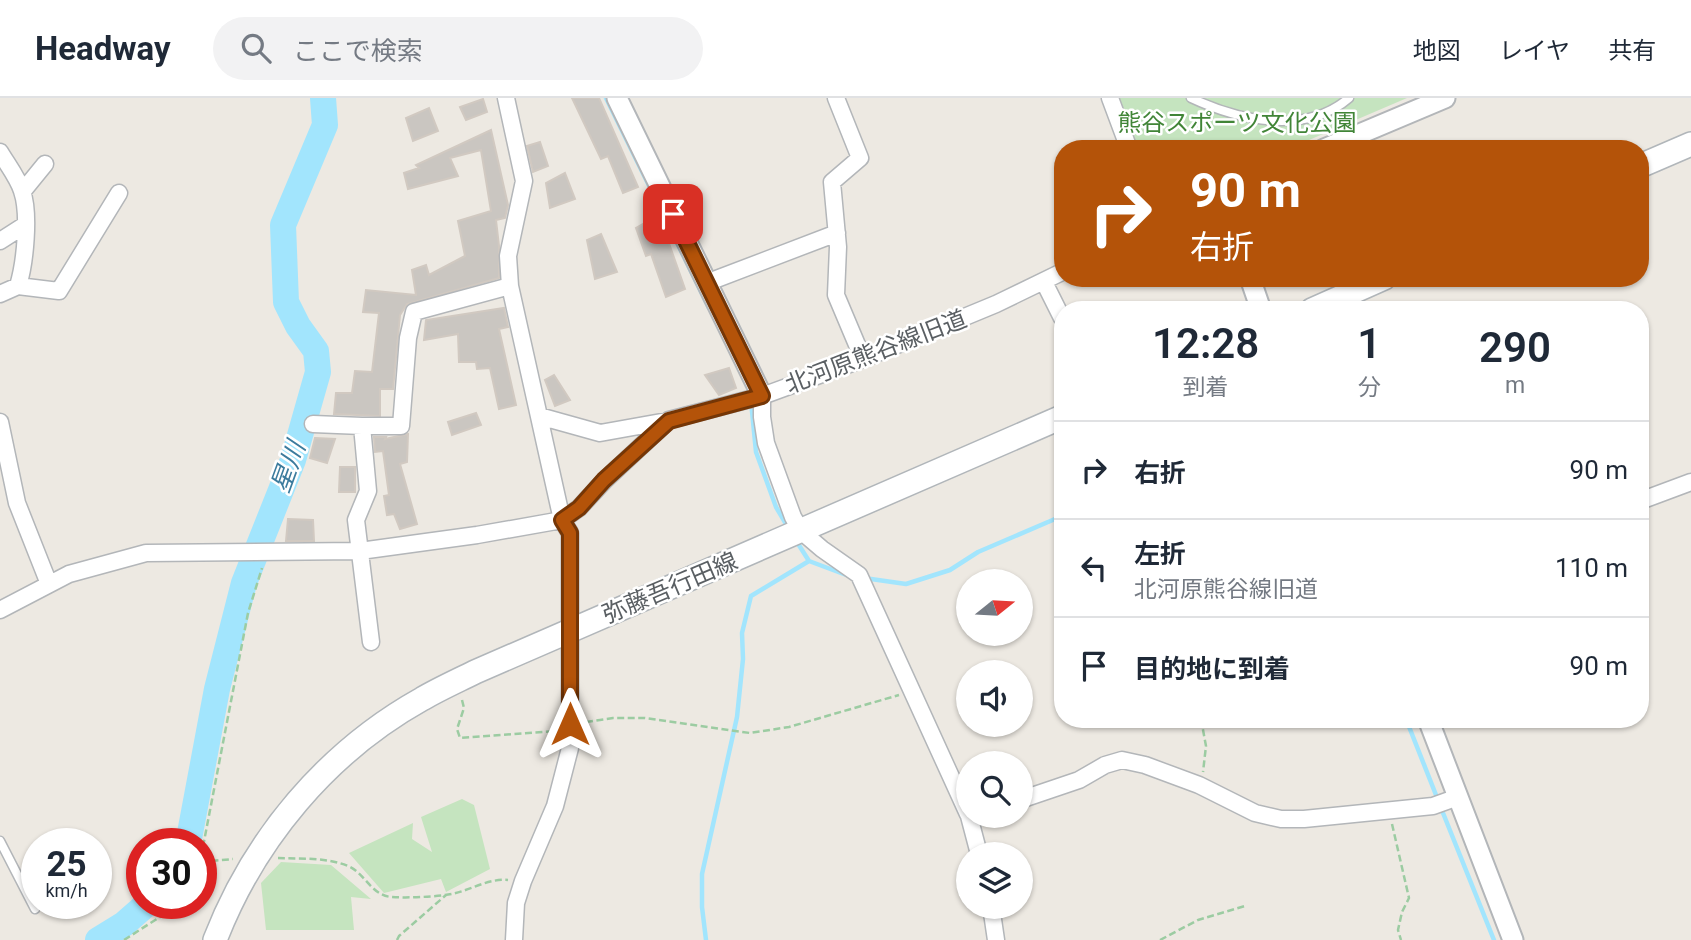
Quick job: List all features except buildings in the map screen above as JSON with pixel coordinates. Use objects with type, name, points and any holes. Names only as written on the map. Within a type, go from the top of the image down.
[{"type":"main road","points":[[1649,162],[1691,144]]},
{"type":"main road","points":[[1332,301],[1364,287]]},
{"type":"main road","name":"弥藤吾行田線","points":[[215,940],[228,906],[256,857],[284,817],[318,778],[382,725],[421,699],[454,682],[1054,420]]},
{"type":"street","points":[[506,98],[524,181],[508,256],[510,286],[562,520],[570,533],[570,748],[555,806],[516,903],[514,940]]},
{"type":"street","name":"北河原熊谷線旧道","points":[[617,98],[762,396],[863,359],[1054,276]]},
{"type":"street","points":[[836,98],[860,158],[832,182],[836,233],[836,295],[863,359]]},
{"type":"street","points":[[1110,98],[1126,140]]},
{"type":"street","points":[[1345,140],[1444,98]]},
{"type":"street","points":[[0,152],[23,191],[25,263],[18,286]]},
{"type":"street","points":[[23,191],[46,164]]},
{"type":"street","points":[[0,294],[18,286],[59,291],[119,193]]},
{"type":"street","points":[[0,241],[25,225]]},
{"type":"street","points":[[706,283],[836,233]]},
{"type":"street","points":[[1044,282],[1054,302]]},
{"type":"street","points":[[313,424],[401,426],[408,338],[414,312],[510,286]]},
{"type":"street","points":[[539,416],[600,433],[669,421],[762,396],[766,443],[793,517],[801,531],[859,575],[956,785]]},
{"type":"street","points":[[0,610],[69,574],[146,553],[360,551],[562,520],[579,508],[604,480],[669,421]]},
{"type":"street","points":[[0,422],[16,503],[49,584]]},
{"type":"street","points":[[362,426],[368,491],[356,520],[372,642]]},
{"type":"street","points":[[1649,498],[1691,482]]},
{"type":"street","points":[[1431,728],[1513,940]]},
{"type":"street","points":[[1033,796],[1079,780],[1105,765],[1122,760],[1145,765],[1199,785],[1255,813],[1281,818],[1304,819],[1433,806],[1458,797]]},
{"type":"street","points":[[993,919],[996,940]]},
{"type":"lane","points":[[1191,98],[1219,111],[1270,122],[1313,117],[1349,98]]},
{"type":"lane","points":[[0,841],[21,882]]},
{"type":"path","points":[[207,828],[248,613],[268,552]]},
{"type":"path","points":[[454,682],[464,708],[457,729],[460,738],[570,727],[613,718],[646,718],[750,733],[789,727],[912,691]]},
{"type":"path","points":[[1199,785],[1204,770],[1206,746],[1203,728]]},
{"type":"path","points":[[1389,810],[1409,898],[1398,930],[1401,940]]},
{"type":"path","points":[[217,859],[322,859],[349,867],[363,876],[374,890],[388,897],[446,895],[497,879],[523,881]]},
{"type":"path","points":[[397,940],[446,895]]},
{"type":"path","points":[[1160,940],[1198,920],[1245,906]]},
{"type":"path","points":[[124,940],[157,919]]},
{"type":"green space","name":"熊谷スポーツ文化公園","points":[[1116,98],[1407,98],[1309,140],[1132,140]]},
{"type":"green space","points":[[462,799],[474,805],[490,869],[446,892],[441,879],[384,893],[349,853],[413,823],[412,839],[432,852],[421,817]]},
{"type":"green space","points":[[281,862],[331,865],[371,899],[351,897],[354,930],[266,930],[261,883]]},
{"type":"waterway","name":"星川","points":[[191,828],[217,689],[244,583],[293,460],[318,372],[316,351],[298,326],[286,302],[283,225],[325,125],[323,98]]},
{"type":"waterway","points":[[606,98],[709,308]]},
{"type":"waterway","points":[[751,401],[756,452],[776,507],[789,529]]},
{"type":"waterway","points":[[864,578],[906,584],[950,570],[978,552],[1054,519]]},
{"type":"waterway","points":[[795,539],[809,561],[849,576]]},
{"type":"waterway","points":[[706,940],[702,874],[737,717],[743,659],[742,633],[751,596],[809,561]]},
{"type":"waterway","points":[[1410,728],[1438,800]]},
{"type":"waterway","points":[[1441,808],[1494,940]]},
{"type":"waterway","name":"星川","points":[[98,940],[130,919]]},
{"type":"route","points":[[570,724],[570,533],[562,520],[579,508],[604,480],[669,421],[762,396],[673,214]]}]
